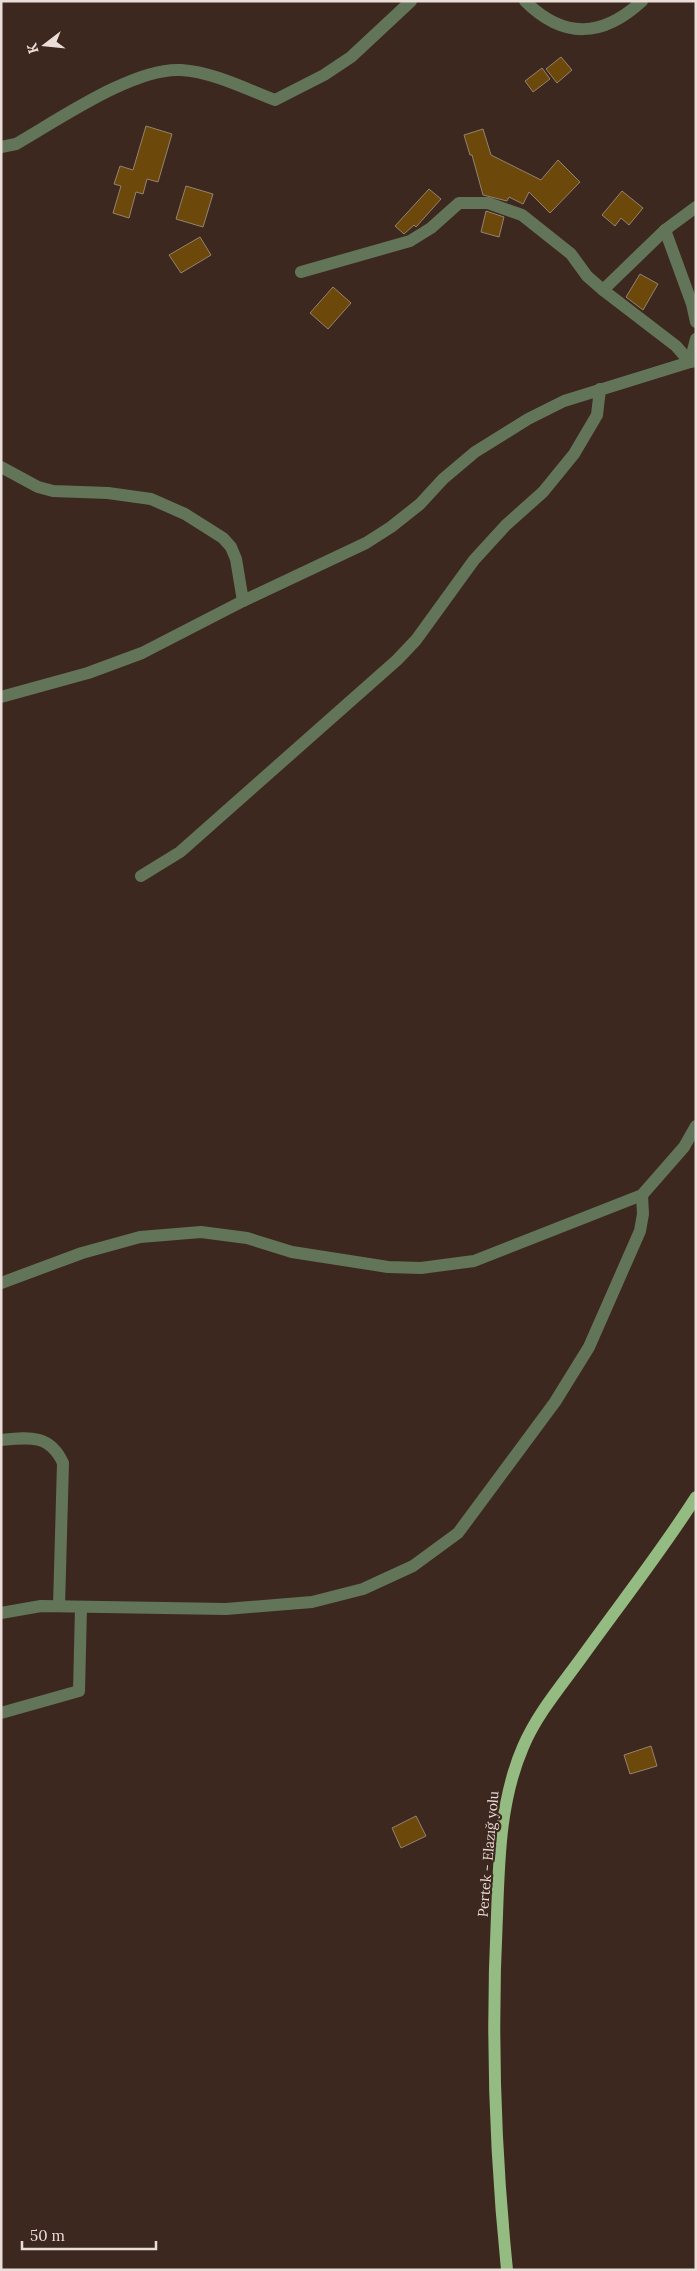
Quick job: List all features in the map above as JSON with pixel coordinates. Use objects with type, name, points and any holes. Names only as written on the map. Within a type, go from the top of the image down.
[{"type":"main road","name":"Pertek - Elazığ yolu","points":[[507,2270],[497,2142],[494,1965],[503,1827],[510,1786],[523,1747],[542,1711],[660,1550],[696,1497]]},
{"type":"street","points":[[1,147],[16,144],[144,74],[181,70],[199,73],[275,100],[324,75],[352,57],[411,1]]},
{"type":"street","points":[[525,1],[540,16],[555,24],[570,28],[588,29],[609,25],[626,15],[642,1]]},
{"type":"street","points":[[301,272],[410,241],[431,228],[459,203],[488,203],[522,215],[571,254],[587,276],[603,290],[676,346],[693,362]]},
{"type":"street","points":[[603,290],[665,230],[696,207]]},
{"type":"street","points":[[665,230],[692,304],[696,322]]},
{"type":"street","points":[[693,362],[696,339]]},
{"type":"street","points":[[1,697],[88,674],[142,653],[243,601],[366,543],[391,527],[420,504],[443,479],[475,452],[528,418],[564,401],[600,388],[693,362]]},
{"type":"street","points":[[141,876],[180,852],[397,660],[434,618],[461,576],[488,544],[558,475],[593,424],[600,405],[600,388]]},
{"type":"street","points":[[1,467],[38,487],[53,491],[108,493],[151,500],[184,514],[223,538],[231,547],[236,559],[243,601]]},
{"type":"street","points":[[1,1283],[82,1253],[140,1237],[201,1232],[247,1238],[292,1252],[388,1267],[421,1268],[474,1261],[642,1195],[684,1147],[696,1126]]},
{"type":"street","points":[[1,1613],[41,1606],[226,1609],[312,1602],[364,1589],[388,1579],[436,1551],[458,1534],[555,1402],[589,1346],[640,1231],[643,1214],[642,1195]]},
{"type":"street","points":[[1,1440],[25,1437],[42,1440],[56,1450],[64,1463],[59,1606]]},
{"type":"street","points":[[1,1713],[79,1691],[81,1607]]},
{"type":"building","points":[[561,57],[572,70],[557,83],[546,69]]},
{"type":"building","points":[[542,68],[550,79],[533,92],[525,81]]},
{"type":"building","points":[[146,126],[172,134],[158,182],[147,179],[143,194],[136,192],[129,218],[113,213],[121,186],[114,184],[120,166],[133,170]]},
{"type":"building","points":[[483,129],[491,155],[541,180],[558,160],[580,182],[550,213],[529,192],[523,204],[509,197],[507,201],[483,195],[472,155],[470,155],[464,135]]},
{"type":"building","points":[[186,186],[213,194],[203,227],[176,219]]},
{"type":"building","points":[[429,189],[441,199],[416,227],[414,225],[404,234],[395,226]]},
{"type":"building","points":[[622,191],[643,208],[629,225],[621,218],[615,226],[602,215]]},
{"type":"building","points":[[486,211],[504,217],[499,237],[481,232]]},
{"type":"building","points":[[200,237],[211,255],[181,273],[169,255]]},
{"type":"building","points":[[640,274],[658,284],[643,310],[626,297]]},
{"type":"building","points":[[333,287],[351,303],[328,329],[310,313]]},
{"type":"building","points":[[651,1746],[657,1766],[630,1774],[624,1755]]},
{"type":"building","points":[[416,1816],[426,1836],[401,1848],[392,1828]]}]
